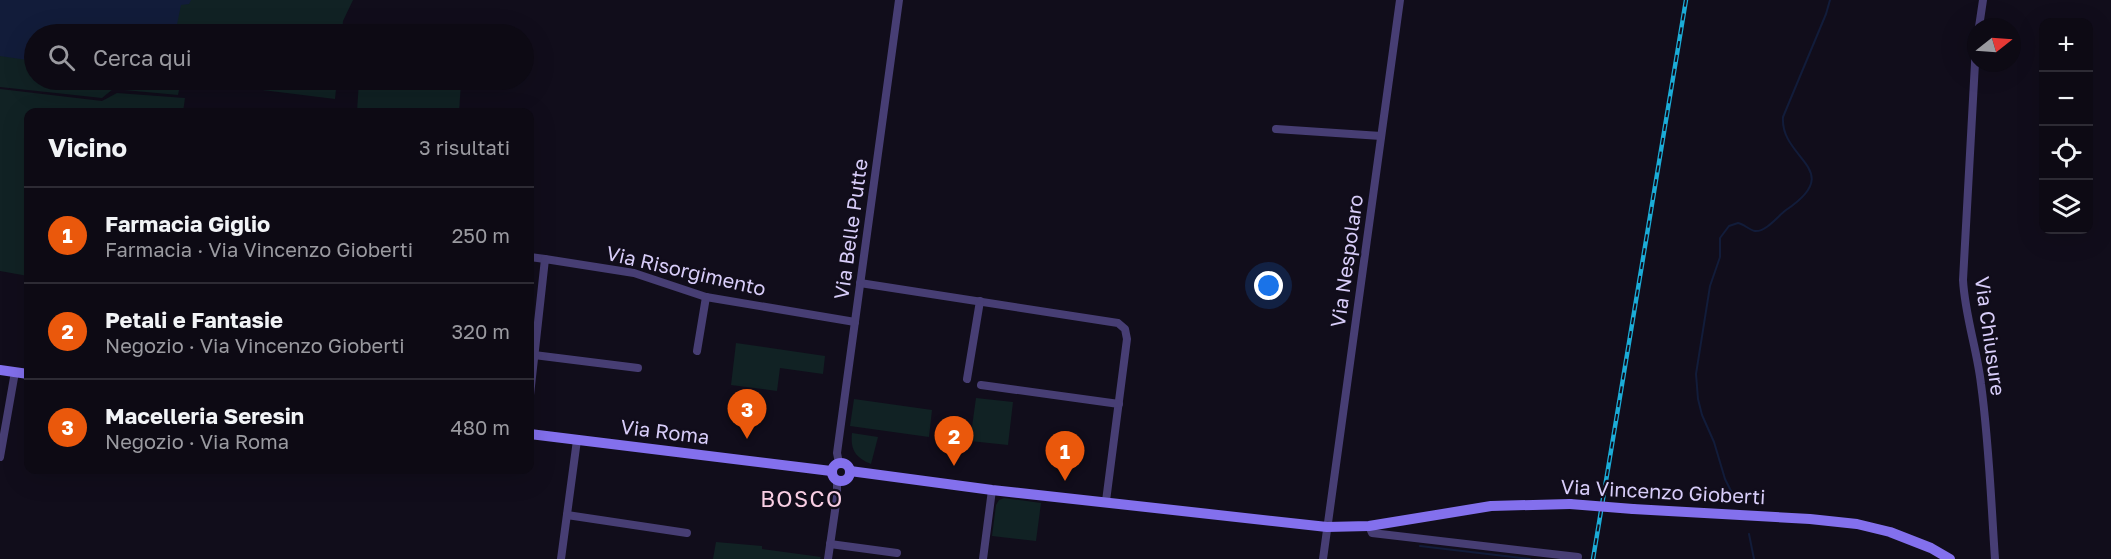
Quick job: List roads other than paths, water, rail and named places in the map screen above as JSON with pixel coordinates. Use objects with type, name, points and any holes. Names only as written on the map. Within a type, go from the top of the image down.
[{"type":"street","name":"Via Belle Putte","points":[[828,559],[837,497],[838,451],[899,0]]},
{"type":"street","name":"Via Nespolaro","points":[[1323,559],[1400,0]]},
{"type":"street","points":[[1980,18],[1983,0]]},
{"type":"street","name":"Via Chiusure","points":[[1975,72],[1963,280],[1965,307],[1981,381],[1988,439],[1995,559]]},
{"type":"street","points":[[1276,129],[1381,136]]},
{"type":"street","name":"Via Risorgimento","points":[[534,258],[634,273],[706,297],[855,322]]},
{"type":"street","points":[[545,260],[534,355],[638,368]]},
{"type":"street","points":[[861,284],[1118,323],[1125,329],[1127,339],[1106,501]]},
{"type":"street","points":[[697,351],[706,297]]},
{"type":"street","points":[[967,379],[980,301]]},
{"type":"street","points":[[0,370],[24,373]]},
{"type":"street","points":[[0,457],[15,372]]},
{"type":"street","points":[[981,385],[1119,404]]},
{"type":"street","name":"Via Roma","points":[[534,435],[836,471]]},
{"type":"street","points":[[561,559],[577,440]]},
{"type":"street","name":"Via Vincenzo Gioberti","points":[[836,471],[846,479],[850,471],[992,490],[1327,527],[1369,526],[1491,506],[1570,504],[1810,519],[1857,524],[1890,532],[1931,548],[1950,559]]},
{"type":"street","points":[[983,559],[992,490]]},
{"type":"street","points":[[567,515],[687,533]]},
{"type":"street","name":"Via Vincenzo Gioberti","points":[[1369,526],[1372,533],[1578,557]]},
{"type":"street","points":[[830,544],[897,553]]},
{"type":"water","points":[[0,0],[191,0],[189,4],[181,5],[177,24],[24,24],[24,60],[0,56]]},
{"type":"waterway","points":[[1736,501],[1725,479],[1698,399],[1696,374],[1710,286],[1720,257],[1720,238],[1729,226],[1738,223],[1755,231],[1763,229],[1803,196],[1811,184],[1811,174],[1785,132],[1783,117],[1830,0]]},
{"type":"waterway","points":[[1749,534],[1754,559]]},
{"type":"waterway","points":[[1420,546],[1530,559]]},
{"type":"railway","points":[[1593,559],[1686,0]]},
{"type":"place","name":"Macelleria Seresin","points":[[747,439]]},
{"type":"place","name":"Petali e Fantasie","points":[[954,466]]},
{"type":"place","name":"Farmacia Giglio","points":[[1065,481]]},
{"type":"district","name":"BOSCO","points":[[802,499]]}]
